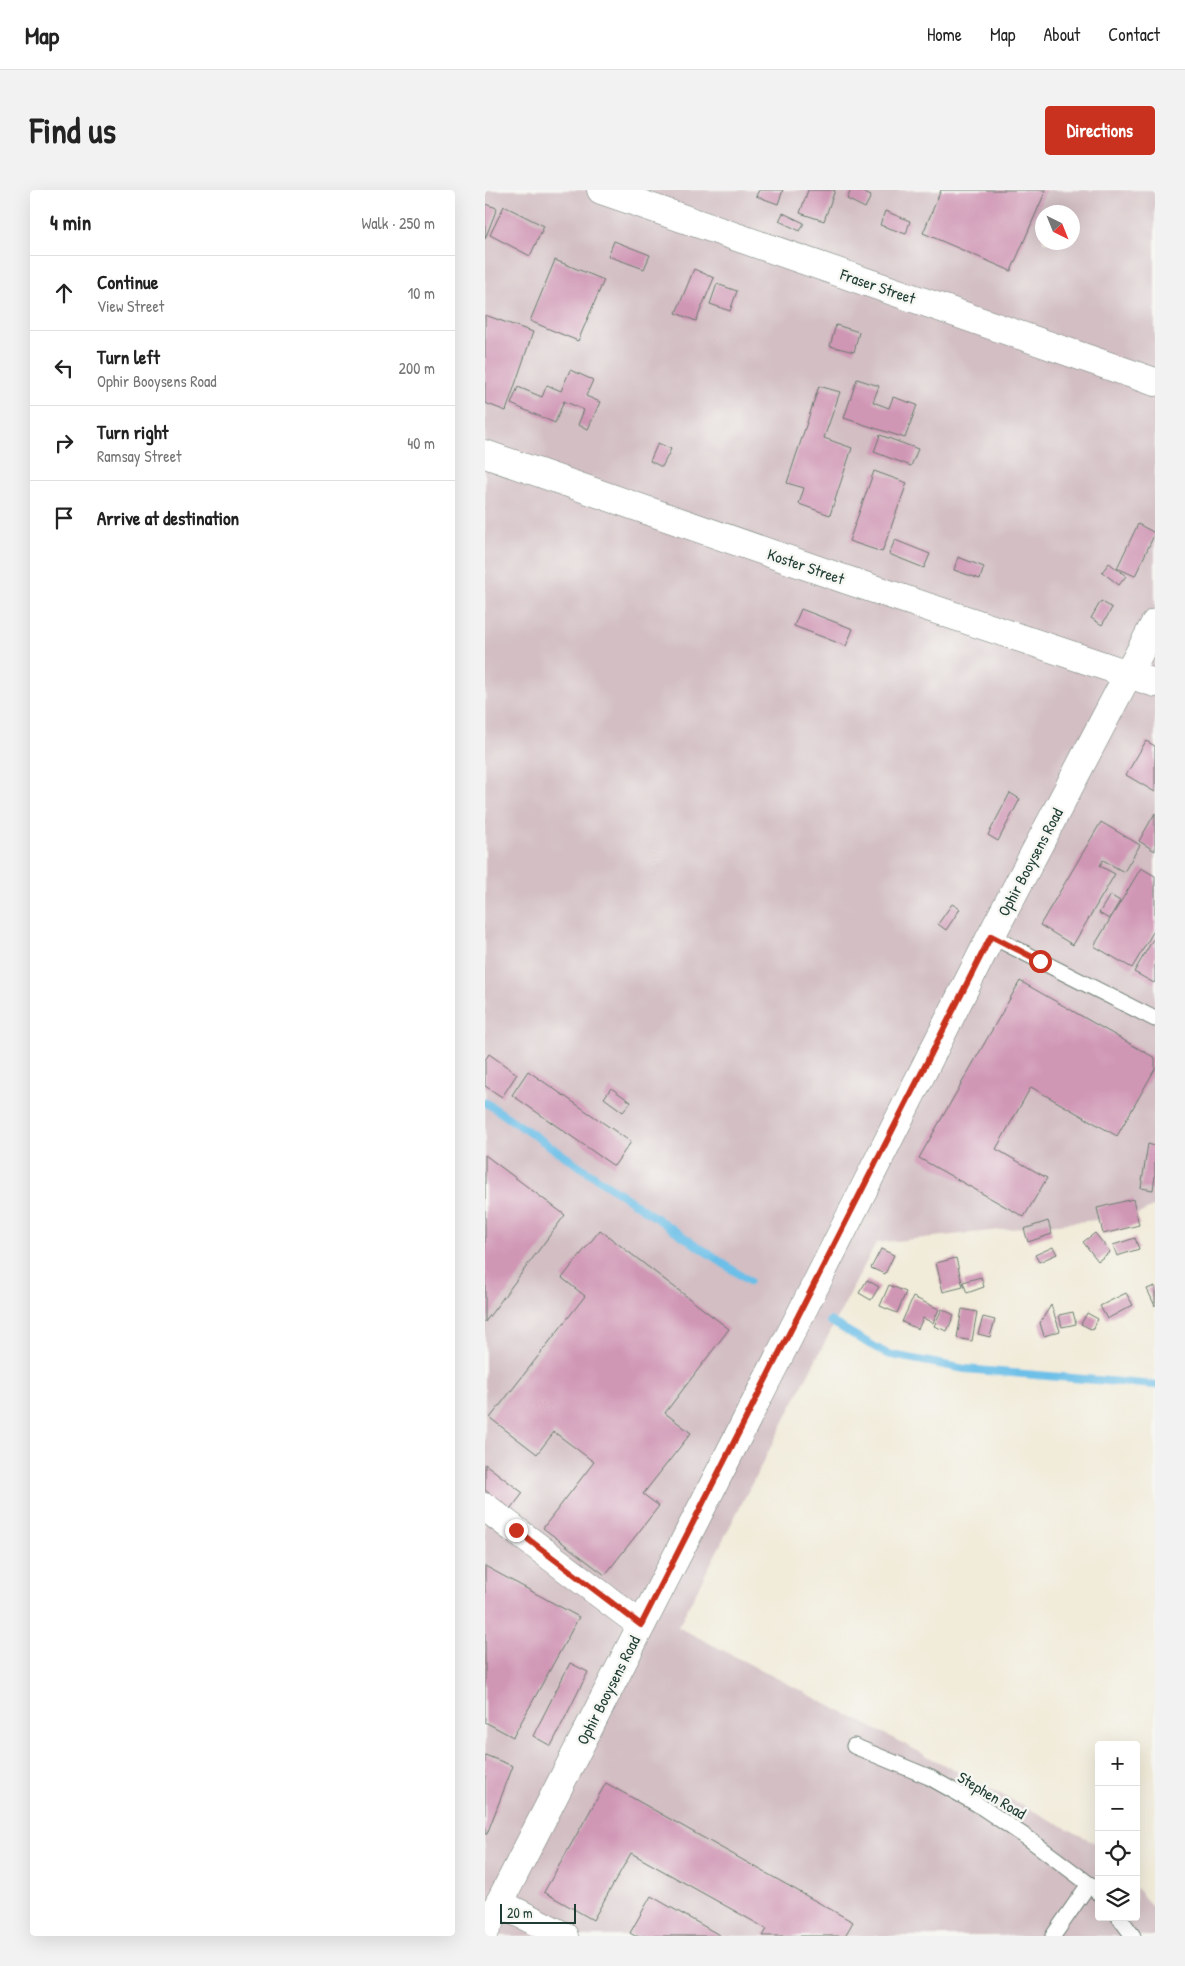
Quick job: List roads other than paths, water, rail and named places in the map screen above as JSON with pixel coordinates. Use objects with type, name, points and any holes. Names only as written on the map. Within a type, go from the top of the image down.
[{"type":"street","name":"Fraser Street","points":[[601,190],[1155,382]]},
{"type":"street","name":"Koster Street","points":[[485,454],[838,577],[1155,683]]},
{"type":"street","name":"Ophir Booysens Road","points":[[485,1930],[991,936],[1155,623]]},
{"type":"street","points":[[485,1507],[641,1625]]},
{"type":"street","points":[[499,1903],[564,1936]]},
{"type":"lane","points":[[991,936],[1155,1019]]},
{"type":"lane","name":"Stephen Road","points":[[854,1746],[929,1778],[977,1804],[1022,1834],[1094,1889]]},
{"type":"lane","points":[[1053,1936],[1094,1889]]},
{"type":"lane","points":[[1122,1921],[1133,1936]]},
{"type":"waterway","points":[[485,1102],[749,1281]]},
{"type":"waterway","points":[[830,1321],[887,1354],[965,1369],[1155,1385]]}]
